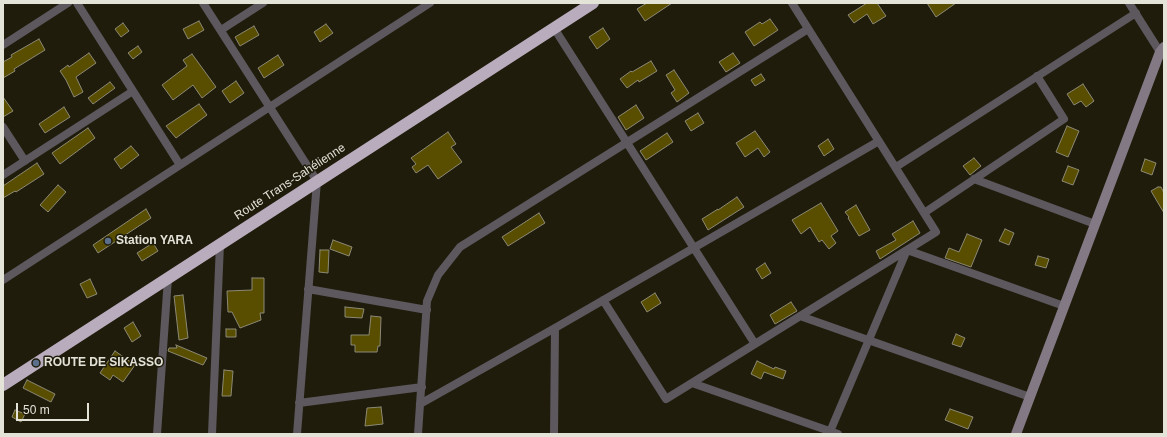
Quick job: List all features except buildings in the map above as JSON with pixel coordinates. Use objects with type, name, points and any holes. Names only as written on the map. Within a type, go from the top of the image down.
[{"type":"highway","name":"Route Trans-Sahélienne","points":[[3,385],[593,3]]},
{"type":"street","points":[[3,45],[68,3]]},
{"type":"street","points":[[77,3],[180,165]]},
{"type":"street","points":[[203,3],[317,181],[297,434]]},
{"type":"street","points":[[221,30],[263,3]]},
{"type":"street","points":[[3,280],[430,3]]},
{"type":"street","points":[[603,300],[666,399],[936,232],[792,3]]},
{"type":"street","points":[[1016,434],[1162,49],[1129,3]]},
{"type":"street","points":[[896,168],[1136,13]]},
{"type":"street","points":[[554,28],[755,344]]},
{"type":"street","points":[[418,434],[427,301],[438,275],[460,247],[808,29]]},
{"type":"street","points":[[924,213],[1064,119],[1038,76]]},
{"type":"street","points":[[3,176],[133,91]]},
{"type":"street","points":[[3,127],[25,161]]},
{"type":"street","points":[[420,404],[879,141]]},
{"type":"street","points":[[974,179],[1095,224]]},
{"type":"street","points":[[212,434],[220,244]]},
{"type":"street","points":[[907,250],[1064,306]]},
{"type":"street","points":[[692,383],[832,433],[868,340],[907,250]]},
{"type":"street","points":[[158,434],[168,278]]},
{"type":"street","points":[[308,289],[426,310]]},
{"type":"street","points":[[800,316],[1030,397]]},
{"type":"street","points":[[554,434],[555,328]]},
{"type":"street","points":[[299,403],[422,387]]},
{"type":"place","name":"Station YARA","points":[[108,241]]},
{"type":"place","name":"ROUTE DE SIKASSO","points":[[36,363]]}]
